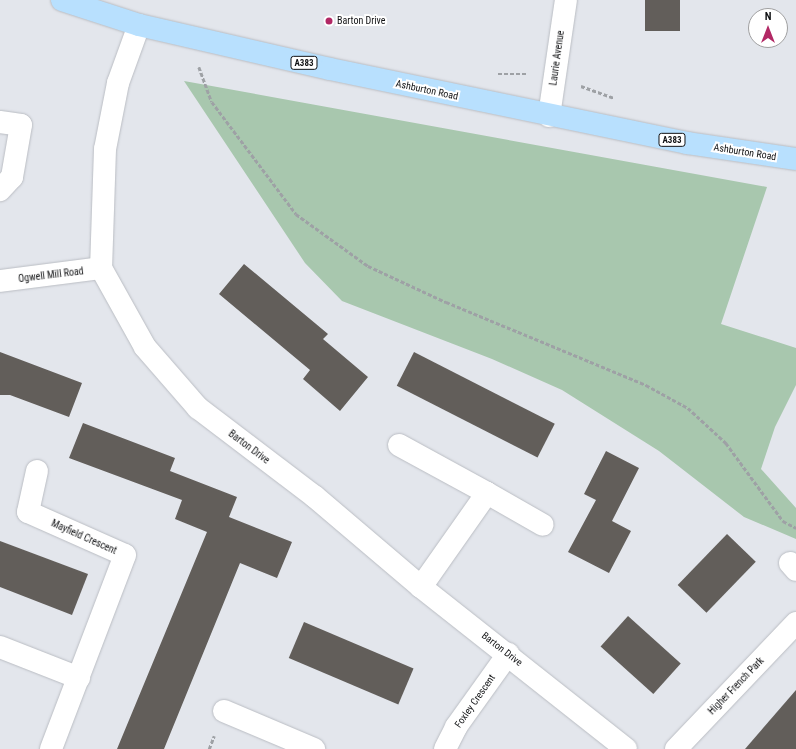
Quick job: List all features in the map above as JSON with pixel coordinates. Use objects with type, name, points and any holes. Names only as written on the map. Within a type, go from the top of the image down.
[{"type":"main road","name":"Ashburton Road","points":[[62,0],[139,25],[549,116],[687,143],[796,159]]},
{"type":"street","name":"Laurie Avenue","points":[[549,116],[566,0]]},
{"type":"street","points":[[101,268],[105,149],[118,83],[139,25]]},
{"type":"street","points":[[0,122],[21,125],[12,177],[0,190]]},
{"type":"street","name":"Ogwell Mill Road","points":[[0,281],[101,268]]},
{"type":"street","name":"Barton Drive","points":[[101,268],[145,347],[198,408],[314,496],[422,587],[626,749]]},
{"type":"street","points":[[399,445],[543,525]]},
{"type":"street","name":"Mayfield Crescent","points":[[37,471],[28,512],[125,555],[51,749]]},
{"type":"street","points":[[422,587],[487,493]]},
{"type":"street","name":"Higher French Park","points":[[676,749],[796,623]]},
{"type":"street","points":[[0,647],[79,678]]},
{"type":"street","name":"Foxley Crescent","points":[[445,749],[456,727],[508,654]]},
{"type":"street","points":[[224,711],[314,749]]},
{"type":"path","points":[[188,36],[212,102],[296,214],[368,266],[446,302],[646,385],[688,408],[726,443],[783,521],[796,528]]},
{"type":"path","points":[[494,74],[531,74],[554,81],[579,85],[616,98]]},
{"type":"green space","points":[[184,81],[767,187],[721,324],[796,348],[796,385],[775,427],[761,469],[796,508],[796,539],[744,517],[659,451],[562,390],[492,359],[342,301],[305,263]]},
{"type":"building","points":[[645,0],[680,0],[680,31],[645,31]]},
{"type":"building","points":[[244,264],[328,334],[323,339],[368,377],[340,411],[303,379],[310,370],[219,294]]},
{"type":"building","points":[[0,352],[82,383],[69,417],[10,395],[0,395]]},
{"type":"building","points":[[414,352],[555,424],[538,458],[397,386]]},
{"type":"building","points":[[83,423],[175,458],[170,471],[237,497],[229,517],[292,542],[277,578],[240,563],[164,749],[117,749],[207,532],[175,519],[182,500],[69,458]]},
{"type":"building","points":[[606,451],[639,468],[612,521],[631,531],[609,573],[568,552],[596,500],[584,494]]},
{"type":"building","points":[[727,534],[756,562],[706,613],[678,585]]},
{"type":"building","points":[[0,541],[88,574],[72,615],[0,587]]},
{"type":"building","points":[[628,616],[681,664],[653,694],[601,646]]},
{"type":"building","points":[[304,622],[414,668],[398,704],[289,658]]},
{"type":"building","points":[[796,690],[796,749],[745,749]]},
{"type":"place","name":"Barton Drive","points":[[329,21]]}]
